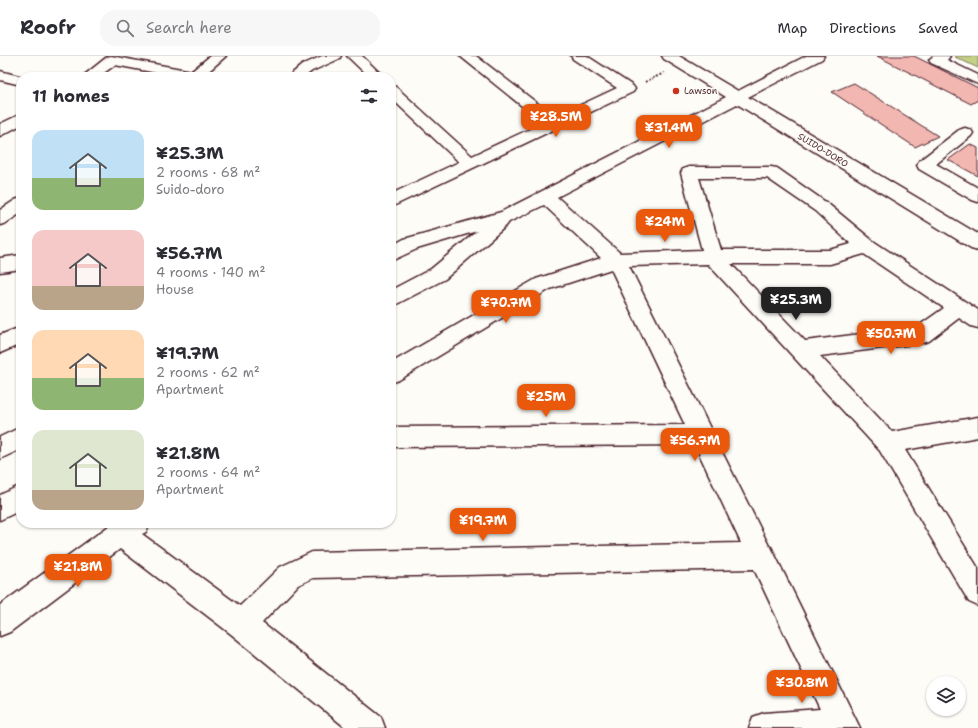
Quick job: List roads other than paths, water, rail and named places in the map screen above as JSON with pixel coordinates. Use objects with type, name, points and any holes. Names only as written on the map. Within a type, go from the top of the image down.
[{"type":"street","points":[[199,72],[219,56]]},
{"type":"street","points":[[302,72],[307,68],[334,56]]},
{"type":"street","points":[[354,56],[372,72]]},
{"type":"street","points":[[467,56],[554,124]]},
{"type":"street","points":[[396,198],[628,89],[578,56]]},
{"type":"street","name":"SUIDO-DORO","points":[[669,56],[978,243]]},
{"type":"street","points":[[396,252],[411,244],[507,216],[817,56]]},
{"type":"street","points":[[943,56],[936,60],[978,80]]},
{"type":"street","points":[[96,72],[112,60],[174,72]]},
{"type":"street","points":[[0,75],[16,80]]},
{"type":"street","points":[[396,95],[470,163]]},
{"type":"street","points":[[0,131],[16,122]]},
{"type":"street","points":[[974,132],[925,165],[978,196]]},
{"type":"street","points":[[978,320],[866,246],[821,207],[771,172],[689,173],[714,258],[888,443],[978,593]]},
{"type":"street","points":[[545,196],[616,260],[844,725],[764,728]]},
{"type":"street","points":[[0,219],[16,208]]},
{"type":"street","points":[[396,296],[438,274],[507,216]]},
{"type":"street","points":[[396,371],[543,284],[616,260],[697,257],[830,257],[866,246]]},
{"type":"street","points":[[0,265],[16,263]]},
{"type":"street","points":[[801,350],[922,335],[959,307]]},
{"type":"street","points":[[0,344],[16,337]]},
{"type":"street","points":[[888,443],[978,427]]},
{"type":"street","points":[[396,437],[701,435]]},
{"type":"street","points":[[0,448],[16,440]]},
{"type":"street","points":[[0,508],[16,500]]},
{"type":"street","points":[[0,622],[128,528],[240,624],[370,728]]},
{"type":"street","points":[[240,624],[289,576],[312,564],[762,556]]},
{"type":"place","name":"Lawson","points":[[676,91]]}]
